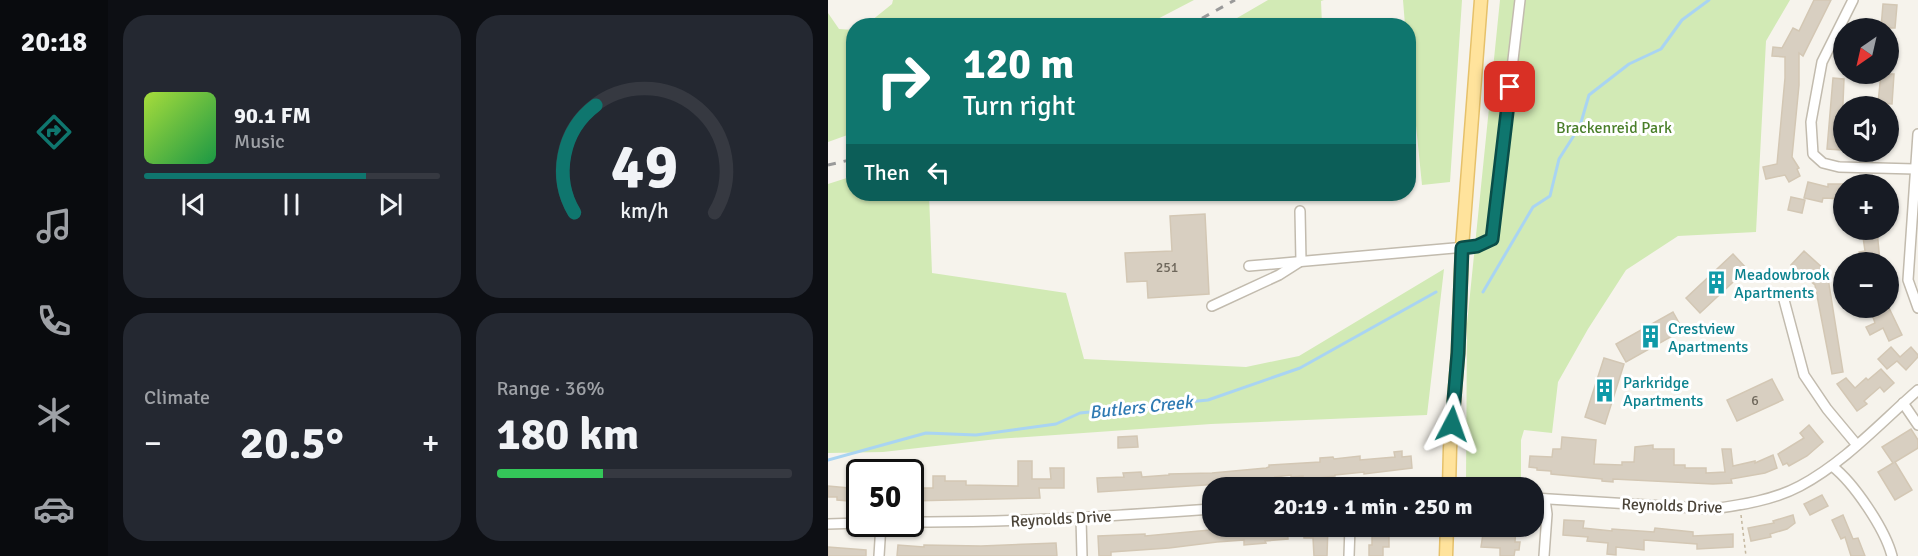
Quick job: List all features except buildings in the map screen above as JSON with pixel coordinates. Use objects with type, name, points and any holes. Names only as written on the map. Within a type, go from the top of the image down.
[{"type":"main road","points":[[1449,477],[1458,353],[1462,248],[1481,0]]},
{"type":"main road","points":[[1446,556],[1447,537]]},
{"type":"street","points":[[1249,266],[1462,248],[1477,246],[1492,239],[1520,0]]},
{"type":"street","points":[[1854,0],[1822,62],[1811,122],[1813,154],[1823,163],[1839,167],[1915,169]]},
{"type":"street","points":[[1918,134],[1908,280],[1918,308]]},
{"type":"street","points":[[1300,211],[1301,261]]},
{"type":"street","points":[[1212,306],[1279,275],[1301,261]]},
{"type":"street","points":[[1784,300],[1804,375],[1827,409],[1857,445]]},
{"type":"street","name":"Reynolds Drive","points":[[1545,499],[1712,509],[1740,505],[1799,487],[1832,466],[1918,390]]},
{"type":"street","points":[[1903,403],[1918,426]]},
{"type":"street","points":[[1832,466],[1842,473],[1863,501],[1889,544],[1892,556]]},
{"type":"street","points":[[1544,556],[1547,514],[1545,499]]},
{"type":"street","name":"Reynolds Drive","points":[[924,522],[1081,518],[1202,510]]},
{"type":"street","points":[[1081,518],[1082,556]]},
{"type":"street","points":[[828,524],[846,523]]},
{"type":"street","points":[[879,556],[880,537]]},
{"type":"street","points":[[1349,556],[1350,537]]},
{"type":"path","points":[[1740,505],[1746,556]]},
{"type":"green space","points":[[893,0],[1194,0],[1159,18],[875,18],[892,4]]},
{"type":"green space","points":[[1268,0],[1324,0],[1321,1],[1322,18],[1237,18]]},
{"type":"green space","points":[[1403,0],[1462,0],[1450,182],[1422,185],[1416,125],[1416,18],[1404,18]]},
{"type":"green space","name":"Brackenreid Park","points":[[1500,0],[1790,0],[1766,41],[1756,232],[1678,236],[1626,270],[1588,329],[1558,382],[1552,433],[1524,430],[1521,440],[1521,477],[1466,477],[1467,324]]},
{"type":"green space","points":[[828,13],[839,29],[846,29],[846,136],[828,142]]},
{"type":"green space","points":[[846,178],[846,201],[929,201],[932,273],[1066,293],[1084,359],[1246,367],[1299,356],[1444,269],[1427,415],[1211,424],[997,439],[883,452],[828,453],[828,184]]},
{"type":"waterway","name":"Butlers Creek","points":[[1483,292],[1533,207],[1550,196],[1559,159],[1580,126],[1589,95],[1629,64],[1661,49],[1682,20],[1709,0]]},
{"type":"waterway","name":"Butlers Creek","points":[[828,460],[926,433],[976,435],[1056,424],[1080,413],[1208,400],[1300,368],[1436,292]]},
{"type":"railway","points":[[1202,18],[1235,0]]},
{"type":"railway","points":[[828,165],[846,161]]},
{"type":"place","name":"Meadowbrook Apartments","points":[[1716,283]]},
{"type":"place","name":"Crestview Apartments","points":[[1650,337]]},
{"type":"place","name":"Parkridge Apartments","points":[[1605,391]]},
{"type":"route","points":[[1452,424],[1458,353],[1462,248],[1477,246],[1492,239],[1510,87]]}]
